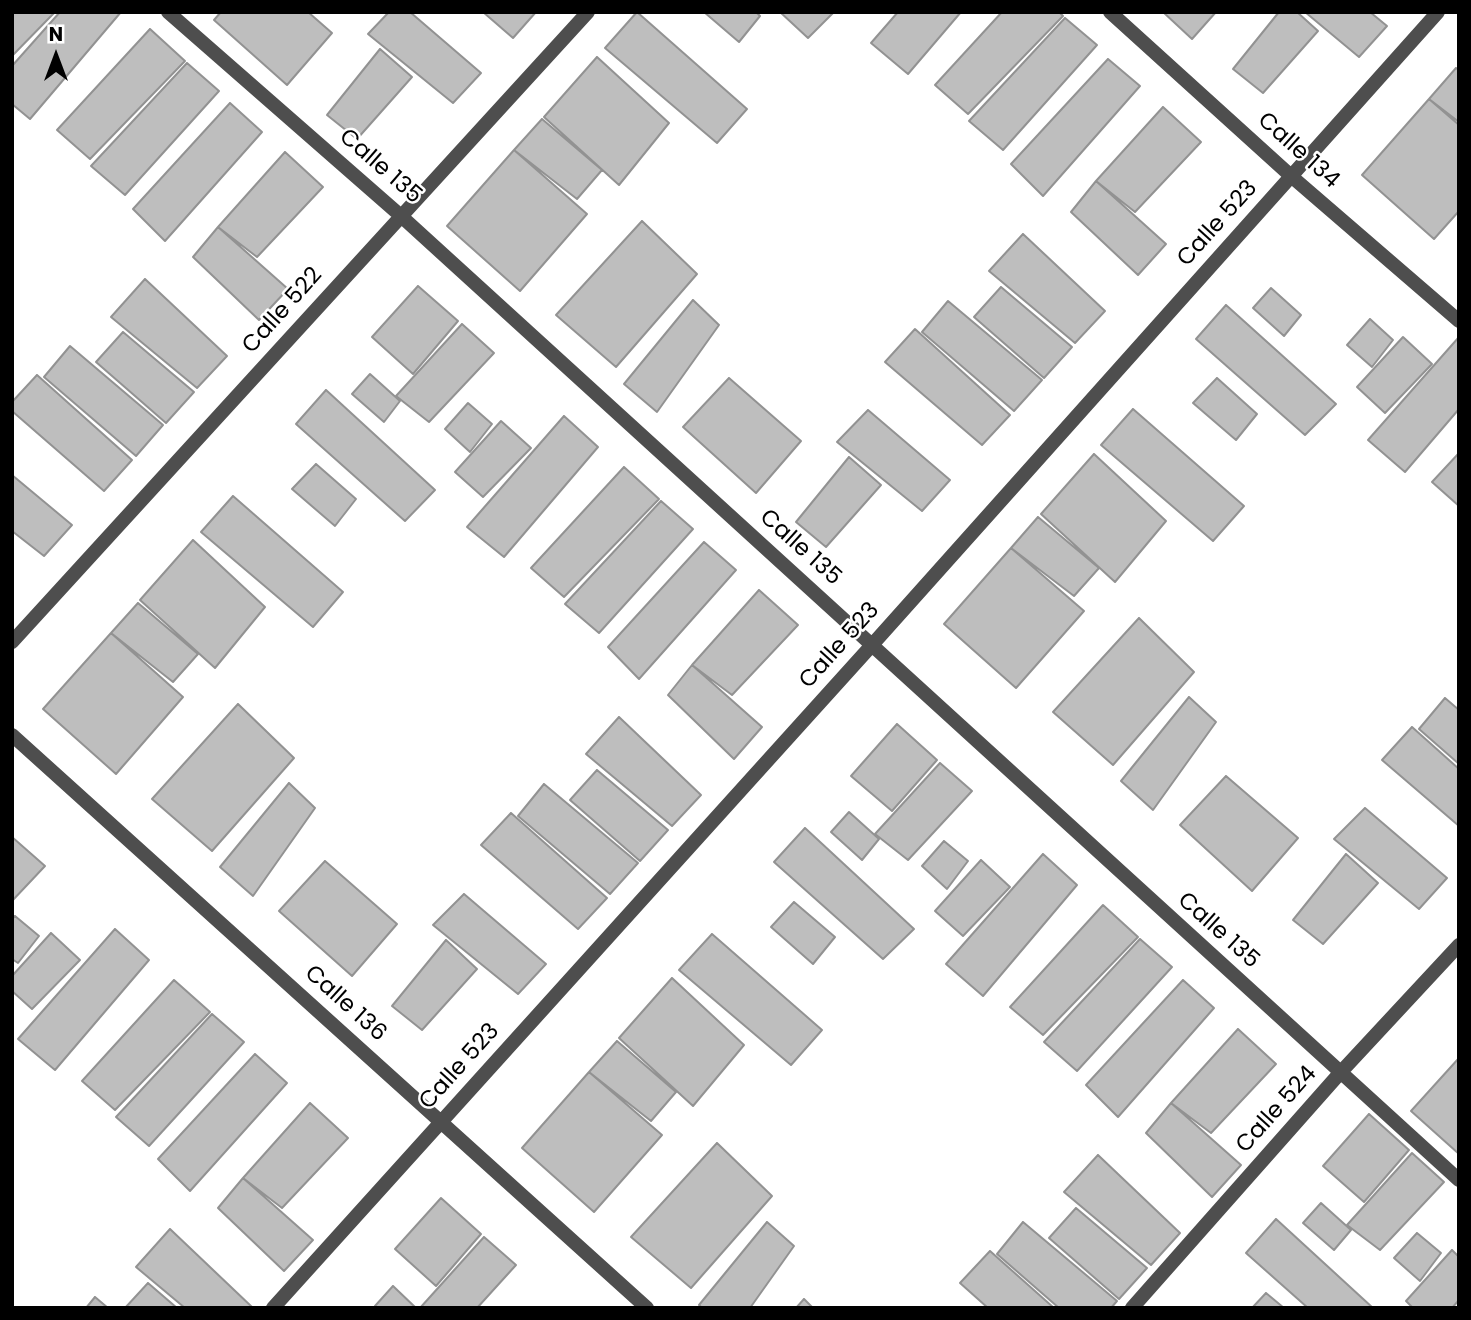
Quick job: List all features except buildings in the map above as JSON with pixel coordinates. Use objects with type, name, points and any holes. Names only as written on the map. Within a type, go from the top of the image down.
[{"type":"street","name":"Calle 135","points":[[168,12],[401,216],[1459,1180]]},
{"type":"street","name":"Calle 522","points":[[12,642],[588,12]]},
{"type":"street","name":"Calle 134","points":[[1110,12],[1291,176],[1459,321]]},
{"type":"street","name":"Calle 523","points":[[273,1308],[872,645],[1438,12]]},
{"type":"street","name":"Calle 136","points":[[12,735],[647,1308]]},
{"type":"street","name":"Calle 524","points":[[1132,1308],[1340,1073],[1459,945]]}]
